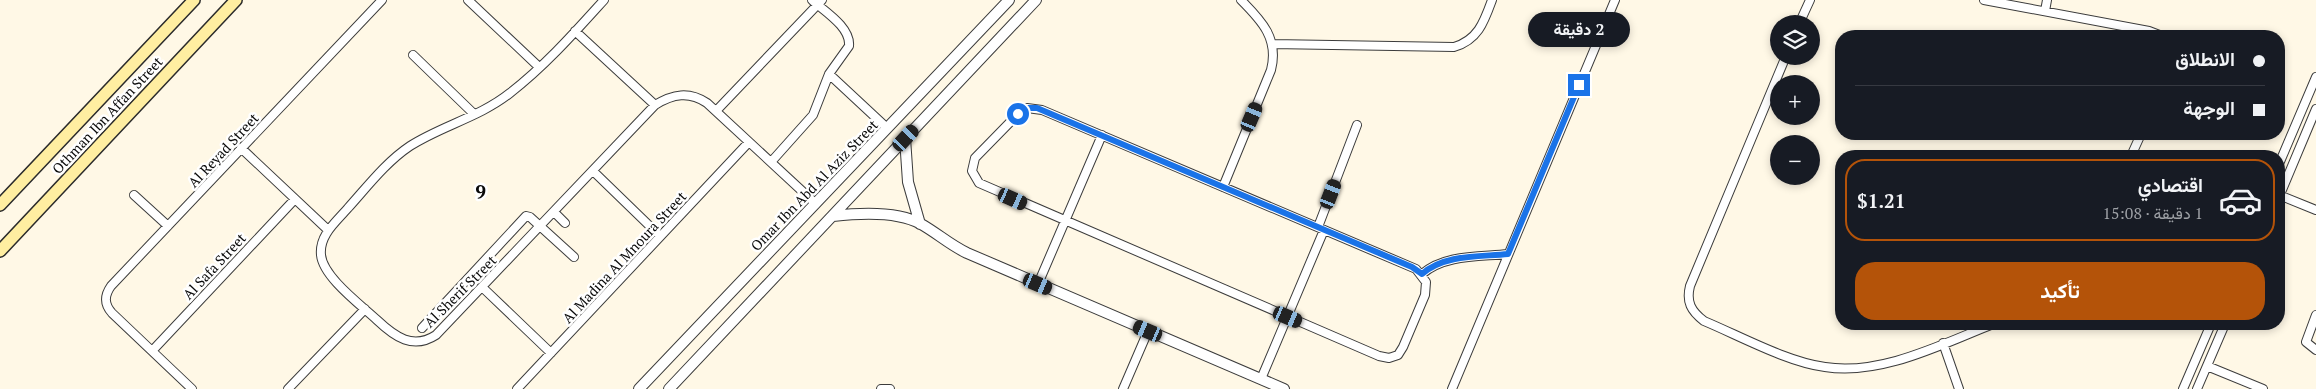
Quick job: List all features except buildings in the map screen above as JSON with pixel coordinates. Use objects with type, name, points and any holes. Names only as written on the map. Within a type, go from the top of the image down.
[{"type":"main road","name":"Othman Ibn Affan Street","points":[[0,205],[194,0]]},
{"type":"main road","name":"Othman Ibn Affan Street","points":[[0,251],[236,0]]},
{"type":"street","name":"Al Reyad Street","points":[[192,389],[108,309],[106,294],[382,0]]},
{"type":"street","name":"Al Sherif Street","points":[[604,0],[539,67],[509,94],[474,114],[424,138],[400,153],[328,230],[321,247],[324,267],[364,309],[398,337],[409,342],[420,342],[436,335],[655,105],[669,97],[686,95],[702,100],[815,203]]},
{"type":"street","points":[[669,389],[1036,0]]},
{"type":"street","points":[[1223,187],[1271,70],[1272,44],[1265,26],[1241,0]]},
{"type":"street","points":[[1272,44],[1454,47],[1470,40],[1478,32],[1492,0]]},
{"type":"street","points":[[1452,389],[1615,0]]},
{"type":"street","points":[[1803,15],[1810,0]]},
{"type":"street","points":[[1984,0],[2144,30]]},
{"type":"street","points":[[2044,11],[2047,0]]},
{"type":"street","points":[[471,1],[539,67]]},
{"type":"street","points":[[716,111],[817,2],[846,31],[850,40],[847,51],[829,74],[813,115],[771,162]]},
{"type":"street","name":"Omar Ibn Abd Al Aziz Street","points":[[645,387],[1003,2]]},
{"type":"street","points":[[575,31],[655,105]]},
{"type":"street","points":[[412,55],[474,114]]},
{"type":"street","points":[[1782,65],[1690,286],[1687,295],[1689,305],[1694,314],[1704,321],[1803,362],[1825,368],[1873,367],[1977,330]]},
{"type":"street","points":[[829,74],[886,128]]},
{"type":"street","points":[[2285,150],[2316,77]]},
{"type":"street","points":[[1027,108],[1037,108],[1223,187],[1412,267],[1422,274],[1427,286],[1425,295],[1403,347],[1393,357],[1384,358],[1065,222],[979,183],[972,171],[973,162],[1018,114],[1027,108]]},
{"type":"street","points":[[2285,182],[2315,112]]},
{"type":"street","points":[[1261,379],[1288,317],[1357,125]]},
{"type":"street","points":[[1038,284],[1102,135]]},
{"type":"street","points":[[906,138],[908,182],[920,224]]},
{"type":"street","name":"Al Madina Al Mnoura Street","points":[[517,389],[749,142]]},
{"type":"street","points":[[242,148],[328,230]]},
{"type":"street","points":[[593,171],[660,236]]},
{"type":"street","points":[[134,195],[168,226]]},
{"type":"street","name":"Al Safa Street","points":[[152,351],[295,198]]},
{"type":"street","points":[[2285,198],[2316,210]]},
{"type":"street","points":[[554,212],[565,223]]},
{"type":"street","points":[[833,216],[876,214],[920,224],[954,247],[1284,389]]},
{"type":"street","points":[[422,328],[525,217],[530,217],[574,257]]},
{"type":"street","points":[[1422,274],[1437,264],[1449,260],[1508,254]]},
{"type":"street","points":[[482,288],[551,353]]},
{"type":"street","points":[[288,389],[364,309]]},
{"type":"street","points":[[2316,315],[2306,342],[2316,350]]},
{"type":"street","points":[[2183,389],[2208,330]]},
{"type":"street","points":[[2197,389],[2222,330]]},
{"type":"street","points":[[1123,389],[1148,331]]},
{"type":"street","points":[[1943,343],[1959,389]]},
{"type":"street","points":[[2207,366],[2263,389]]},
{"type":"street","points":[[880,389],[890,389]]},
{"type":"district","name":"9","points":[[481,191]]},
{"type":"route","points":[[1018,114],[1027,108],[1037,108],[1412,267],[1422,274],[1437,264],[1449,260],[1508,254],[1579,85]]}]
